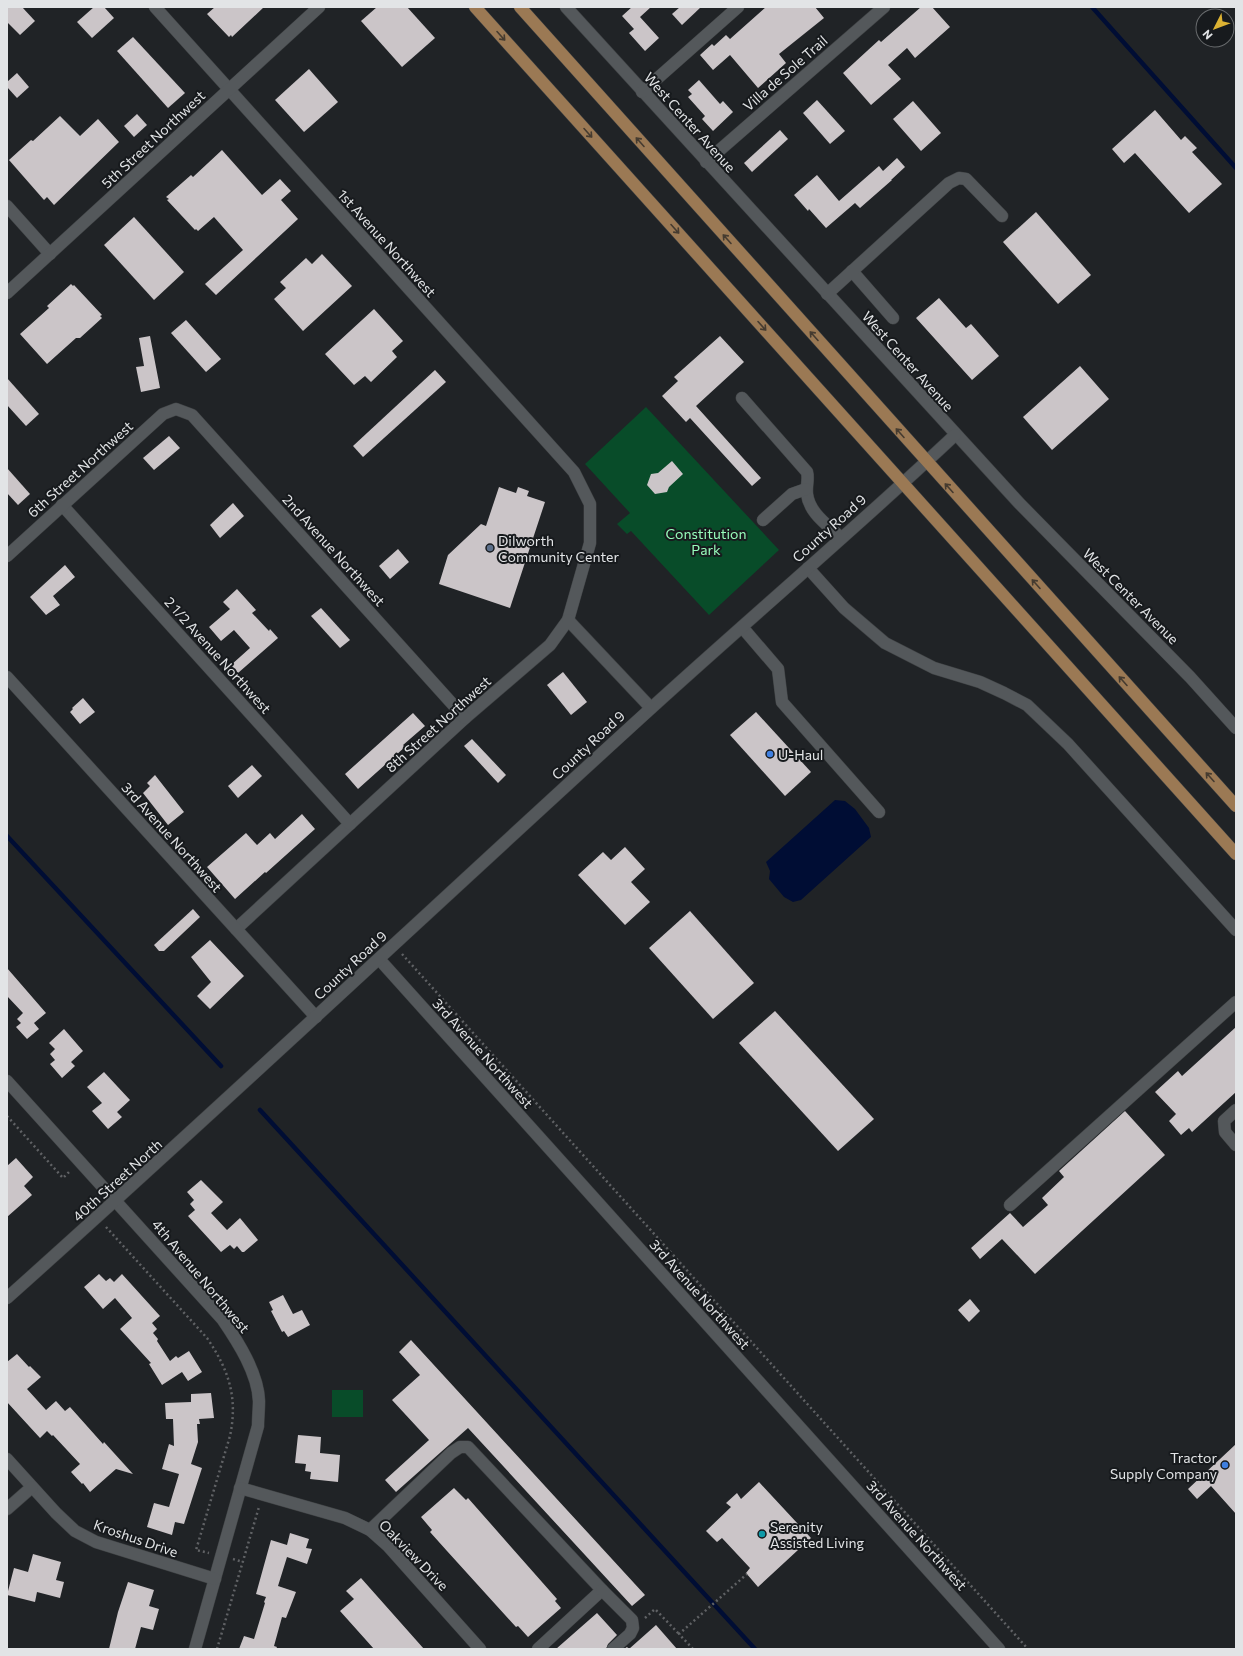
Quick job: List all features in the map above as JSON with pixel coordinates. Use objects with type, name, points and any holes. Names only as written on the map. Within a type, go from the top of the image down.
[{"type":"main road","points":[[475,7],[1236,854]]},
{"type":"main road","points":[[520,7],[926,462],[1236,806]]},
{"type":"street","name":"1st Avenue Northwest","points":[[155,7],[574,472],[590,504]]},
{"type":"street","name":"5th Street Northwest","points":[[7,293],[319,7]]},
{"type":"street","name":"West Center Avenue","points":[[566,7],[955,435],[1024,509],[1190,677],[1236,728]]},
{"type":"street","points":[[642,92],[738,7]]},
{"type":"street","name":"Villa de Sole Trail","points":[[706,162],[884,7]]},
{"type":"street","points":[[827,294],[949,183],[959,178],[966,179],[1002,216]]},
{"type":"street","points":[[7,206],[50,254]]},
{"type":"street","points":[[852,271],[893,318]]},
{"type":"street","points":[[742,398],[807,472],[808,476],[806,489],[808,502],[813,512],[841,538]]},
{"type":"street","name":"6th Street Northwest","points":[[7,556],[163,414],[176,409]]},
{"type":"street","name":"2nd Avenue Northwest","points":[[176,409],[192,415],[465,718]]},
{"type":"street","name":"County Road 9","points":[[246,1082],[651,708],[955,435]]},
{"type":"street","points":[[763,520],[792,494],[806,489]]},
{"type":"street","name":"8th Street Northwest","points":[[236,929],[465,718],[550,645],[568,620],[590,543],[590,504]]},
{"type":"street","name":"2 1/2 Avenue Northwest","points":[[62,505],[350,824]]},
{"type":"street","points":[[808,568],[844,608],[885,643],[928,665],[980,682],[1027,705],[1068,744],[1236,930]]},
{"type":"street","points":[[568,620],[651,708]]},
{"type":"street","points":[[742,627],[778,669],[782,702],[879,812]]},
{"type":"street","name":"3rd Avenue Northwest","points":[[7,677],[316,1017]]},
{"type":"street","name":"3rd Avenue Northwest","points":[[379,959],[999,1649]]},
{"type":"street","points":[[1010,1205],[1236,1002]]},
{"type":"street","name":"4th Avenue Northwest","points":[[7,1081],[223,1320],[240,1345],[252,1372],[259,1400],[258,1426],[195,1649]]},
{"type":"street","name":"40th Street North","points":[[7,1298],[246,1082]]},
{"type":"street","points":[[1236,1110],[1224,1121],[1225,1132],[1236,1145]]},
{"type":"street","points":[[370,1530],[451,1453],[460,1447],[468,1447],[632,1620],[633,1628],[630,1634],[613,1649]]},
{"type":"street","name":"Kroshus Drive","points":[[7,1459],[56,1513],[75,1531],[96,1542],[215,1579]]},
{"type":"street","points":[[7,1509],[32,1487]]},
{"type":"street","name":"Oakview Drive","points":[[240,1488],[345,1518],[370,1530],[388,1546],[480,1649]]},
{"type":"street","points":[[538,1649],[602,1590]]},
{"type":"path","points":[[394,945],[1028,1649]]},
{"type":"path","points":[[7,1116],[63,1178],[80,1162]]},
{"type":"path","points":[[97,1218],[207,1338],[218,1353],[232,1392],[234,1418],[230,1436],[196,1550]]},
{"type":"path","points":[[217,1649],[263,1495]]},
{"type":"path","points":[[679,1634],[747,1574]]},
{"type":"path","points":[[633,1628],[655,1609],[693,1649]]},
{"type":"green space","name":"Constitution Park","points":[[646,407],[779,550],[709,615],[631,531],[627,534],[617,524],[630,513],[585,464]]},
{"type":"green space","points":[[332,1390],[363,1390],[363,1417],[332,1417]]},
{"type":"water","points":[[835,800],[845,801],[855,809],[869,828],[871,837],[801,900],[793,902],[784,897],[769,879],[770,871],[766,862]]},
{"type":"building","points":[[7,7],[22,7],[35,21],[20,35],[7,22]]},
{"type":"building","points":[[94,7],[104,7],[114,18],[92,38],[77,22]]},
{"type":"building","points":[[215,7],[264,7],[232,37],[231,35],[229,37],[207,14]]},
{"type":"building","points":[[377,7],[407,7],[435,38],[402,67],[361,21]]},
{"type":"building","points":[[632,7],[651,7],[640,17],[659,38],[645,51],[629,33],[634,29],[622,16]]},
{"type":"building","points":[[680,7],[701,7],[682,25],[672,14]]},
{"type":"building","points":[[766,7],[815,7],[824,18],[779,54],[786,63],[758,88],[730,55],[713,70],[700,55],[712,44],[714,46],[726,35],[730,39]]},
{"type":"building","points":[[921,7],[932,7],[950,27],[915,58],[907,48],[888,65],[901,79],[871,105],[843,73],[879,40],[881,42]]},
{"type":"building","points":[[133,37],[185,93],[168,108],[117,51]]},
{"type":"building","points":[[309,69],[338,102],[304,132],[275,100]]},
{"type":"building","points":[[17,73],[29,87],[17,98],[7,87],[7,82]]},
{"type":"building","points":[[699,80],[720,104],[723,101],[733,112],[713,131],[702,119],[705,116],[688,97],[692,94],[688,90]]},
{"type":"building","points":[[817,100],[845,131],[830,144],[803,113]]},
{"type":"building","points":[[913,101],[941,133],[921,151],[893,119]]},
{"type":"building","points":[[1155,110],[1181,140],[1185,136],[1197,148],[1192,152],[1222,184],[1189,213],[1135,153],[1124,163],[1112,149]]},
{"type":"building","points":[[137,114],[147,125],[134,137],[124,126]]},
{"type":"building","points":[[60,116],[80,136],[98,119],[119,142],[54,205],[47,197],[44,200],[9,160],[31,140],[33,141]]},
{"type":"building","points":[[780,130],[788,139],[752,172],[744,163]]},
{"type":"building","points":[[222,150],[262,195],[280,179],[291,191],[281,200],[298,219],[216,295],[205,284],[243,250],[214,217],[198,231],[196,229],[195,230],[167,200],[169,199],[166,197],[191,175],[193,177]]},
{"type":"building","points":[[897,158],[905,167],[892,180],[860,208],[855,203],[826,228],[794,195],[817,175],[839,201],[879,166],[883,171]]},
{"type":"building","points":[[1036,212],[1091,275],[1058,304],[1003,242]]},
{"type":"building","points":[[134,217],[184,272],[154,300],[104,245]]},
{"type":"building","points":[[322,254],[352,286],[303,331],[274,299],[286,288],[280,282],[306,258],[312,264]]},
{"type":"building","points":[[71,284],[73,286],[74,285],[102,315],[100,316],[102,318],[80,338],[76,338],[47,364],[20,334],[49,308],[47,306]]},
{"type":"building","points":[[939,298],[966,328],[971,324],[999,356],[972,380],[916,318]]},
{"type":"building","points":[[374,309],[403,341],[392,351],[397,357],[371,382],[365,376],[354,385],[325,354]]},
{"type":"building","points":[[186,320],[221,359],[206,372],[171,333]]},
{"type":"building","points":[[150,336],[160,388],[141,392],[136,367],[144,366],[139,338]]},
{"type":"building","points":[[720,336],[744,362],[696,406],[761,478],[752,486],[690,418],[686,422],[662,396],[678,381],[674,377]]},
{"type":"building","points":[[1080,366],[1109,399],[1052,450],[1023,417]]},
{"type":"building","points":[[435,370],[446,382],[363,457],[353,446]]},
{"type":"building","points":[[7,378],[39,414],[26,426],[7,405]]},
{"type":"building","points":[[169,436],[180,448],[154,470],[143,458]]},
{"type":"building","points":[[672,461],[683,474],[669,487],[667,492],[655,494],[647,485],[651,474],[658,473]]},
{"type":"building","points":[[7,468],[30,494],[18,505],[7,493]]},
{"type":"building","name":"Dilworth Community Center","points":[[499,487],[516,493],[518,487],[529,491],[527,496],[545,502],[510,608],[439,584],[448,555],[481,524],[486,526]]},
{"type":"building","points":[[233,503],[244,516],[220,538],[210,525]]},
{"type":"building","points":[[398,549],[409,562],[390,579],[379,566]]},
{"type":"building","points":[[65,565],[75,577],[53,596],[60,605],[46,615],[30,597]]},
{"type":"building","points":[[237,589],[256,610],[252,613],[278,638],[238,673],[231,665],[250,648],[234,630],[221,641],[209,627],[230,609],[223,602]]},
{"type":"building","points":[[321,608],[350,640],[340,648],[311,616]]},
{"type":"building","points":[[563,672],[587,702],[571,715],[547,685]]},
{"type":"building","points":[[83,698],[95,712],[80,724],[70,712],[73,709],[72,708]]},
{"type":"building","name":"U-Haul","points":[[756,712],[811,772],[785,796],[730,735]]},
{"type":"building","points":[[413,713],[425,726],[403,745],[405,747],[358,789],[345,774]]},
{"type":"building","points":[[472,739],[506,775],[498,783],[464,746]]},
{"type":"building","points":[[252,765],[262,776],[238,798],[228,786]]},
{"type":"building","points":[[155,775],[184,812],[168,825],[143,793],[150,786],[147,783]]},
{"type":"building","points":[[302,814],[315,829],[235,899],[207,867],[246,833],[257,845],[270,833],[275,839]]},
{"type":"building","points":[[625,847],[645,869],[631,882],[650,902],[625,925],[578,875],[603,852],[611,860]]},
{"type":"building","points":[[193,909],[200,917],[164,951],[159,951],[154,945]]},
{"type":"building","points":[[690,911],[754,983],[713,1019],[649,948]]},
{"type":"building","points":[[210,940],[244,976],[210,1009],[197,996],[211,982],[191,957]]},
{"type":"building","points":[[7,968],[46,1013],[34,1023],[39,1029],[27,1039],[16,1027],[21,1023],[17,1019],[23,1013],[7,996]]},
{"type":"building","points":[[775,1011],[874,1119],[838,1151],[739,1043]]},
{"type":"building","points":[[1236,1027],[1236,1092],[1192,1132],[1189,1128],[1181,1135],[1169,1121],[1176,1114],[1155,1092],[1178,1071],[1182,1076]]},
{"type":"building","points":[[64,1029],[83,1051],[71,1062],[75,1066],[62,1078],[50,1064],[55,1060],[50,1054],[55,1049],[49,1043]]},
{"type":"building","points":[[104,1072],[130,1100],[117,1112],[122,1117],[108,1129],[92,1111],[102,1103],[87,1087]]},
{"type":"building","points":[[1125,1111],[1165,1155],[1035,1274],[1002,1239],[980,1259],[971,1248],[1010,1213],[1023,1227],[1048,1205],[1042,1198],[1064,1177],[1059,1171]]},
{"type":"building","points":[[16,1158],[33,1177],[24,1186],[32,1195],[7,1217],[7,1166]]},
{"type":"building","points":[[201,1180],[223,1202],[211,1213],[227,1230],[240,1218],[258,1240],[244,1252],[242,1252],[237,1246],[234,1249],[230,1245],[221,1252],[188,1216],[195,1210],[190,1204],[194,1200],[187,1192]]},
{"type":"building","points":[[99,1274],[106,1281],[110,1278],[114,1282],[122,1274],[160,1316],[152,1323],[157,1329],[153,1333],[170,1361],[176,1356],[178,1358],[189,1351],[202,1372],[188,1381],[182,1372],[162,1385],[149,1364],[151,1363],[120,1329],[132,1318],[115,1298],[103,1309],[84,1287]]},
{"type":"building","points":[[283,1295],[293,1314],[302,1310],[310,1325],[288,1337],[284,1331],[282,1332],[271,1311],[273,1310],[269,1302]]},
{"type":"building","points":[[970,1299],[980,1311],[969,1322],[958,1310]]},
{"type":"building","points":[[411,1340],[645,1595],[632,1606],[468,1428],[396,1492],[385,1480],[429,1440],[392,1400],[420,1375],[399,1352]]},
{"type":"building","points":[[17,1354],[41,1377],[27,1389],[46,1410],[56,1401],[65,1411],[70,1407],[103,1444],[104,1442],[133,1474],[116,1469],[90,1492],[83,1483],[82,1484],[71,1472],[80,1464],[53,1435],[52,1436],[47,1431],[40,1438],[7,1402],[7,1362]]},
{"type":"building","points":[[211,1393],[214,1418],[199,1419],[200,1424],[197,1424],[198,1442],[191,1464],[202,1468],[184,1524],[175,1522],[172,1535],[147,1527],[154,1503],[169,1507],[179,1474],[162,1469],[169,1444],[174,1446],[173,1419],[166,1419],[165,1403],[191,1402],[191,1394]]},
{"type":"building","points":[[298,1435],[321,1437],[320,1453],[340,1455],[338,1482],[310,1479],[311,1472],[305,1471],[306,1464],[295,1463]]},
{"type":"building","name":"Tractor Supply Company","points":[[1236,1444],[1236,1514],[1211,1486],[1197,1499],[1188,1489]]},
{"type":"building","name":"Serenity Assisted Living","points":[[759,1482],[811,1538],[758,1587],[746,1573],[750,1568],[722,1538],[717,1542],[706,1531],[731,1507],[726,1503],[737,1493],[741,1499]]},
{"type":"building","points":[[454,1488],[466,1500],[468,1498],[557,1599],[555,1601],[561,1608],[528,1637],[518,1626],[516,1627],[430,1532],[432,1530],[421,1517]]},
{"type":"building","points":[[290,1533],[309,1539],[306,1548],[312,1549],[307,1564],[287,1557],[278,1586],[296,1592],[286,1618],[282,1617],[274,1646],[277,1647],[276,1649],[239,1649],[244,1636],[254,1639],[265,1603],[266,1597],[256,1594],[271,1540],[287,1545]]},
{"type":"building","points":[[33,1554],[61,1562],[56,1580],[64,1582],[60,1598],[37,1592],[35,1602],[7,1595],[14,1568],[28,1572]]},
{"type":"building","points":[[361,1578],[424,1649],[374,1649],[340,1611],[354,1599],[346,1591]]},
{"type":"building","points":[[128,1582],[154,1590],[149,1606],[159,1609],[153,1630],[141,1627],[135,1649],[109,1649],[118,1612]]},
{"type":"building","points":[[597,1613],[617,1635],[608,1644],[606,1649],[556,1649]]},
{"type":"building","points":[[656,1625],[677,1649],[629,1649]]},
{"type":"waterway","points":[[1092,7],[1236,168]]},
{"type":"waterway","points":[[7,836],[221,1066]]},
{"type":"waterway","points":[[260,1110],[755,1649]]},
{"type":"place","name":"Dilworth Community Center","points":[[490,548]]},
{"type":"place","name":"U-Haul","points":[[770,754]]},
{"type":"place","name":"Tractor Supply Company","points":[[1225,1465]]},
{"type":"place","name":"Serenity Assisted Living","points":[[762,1534]]}]
